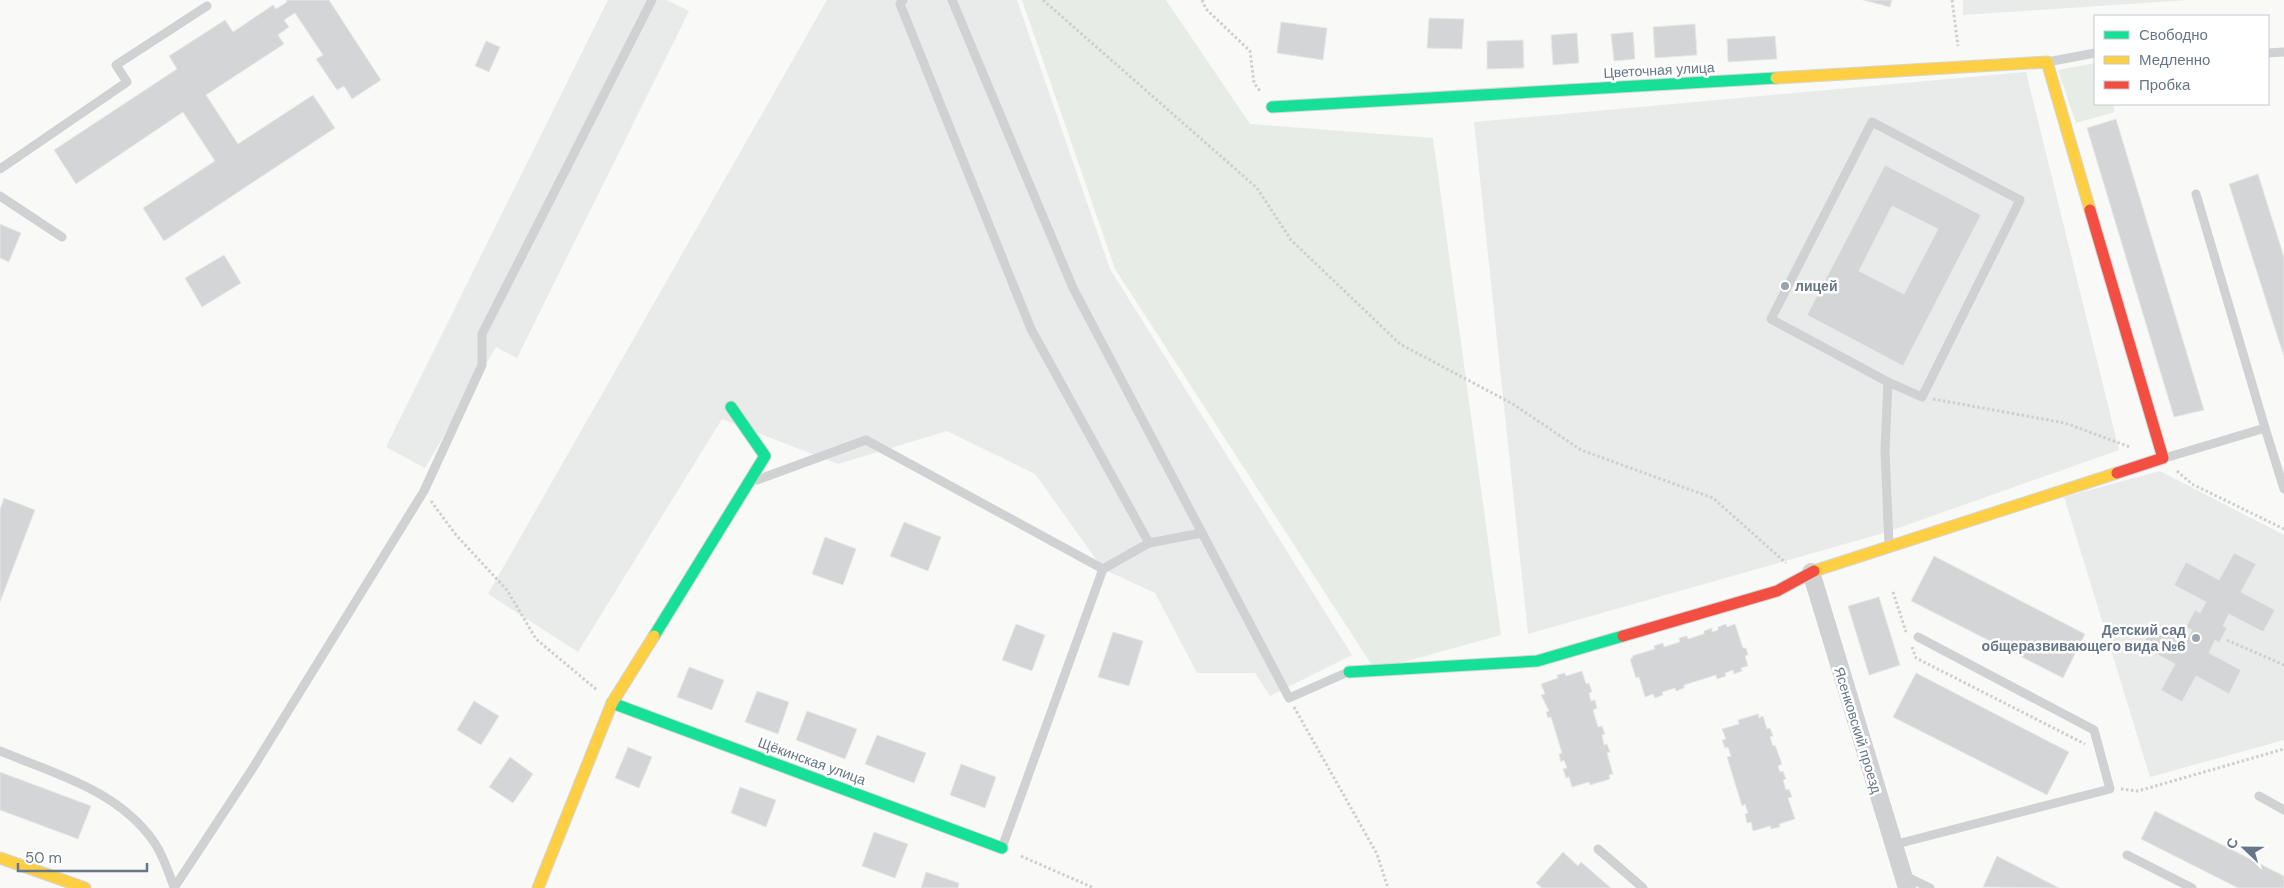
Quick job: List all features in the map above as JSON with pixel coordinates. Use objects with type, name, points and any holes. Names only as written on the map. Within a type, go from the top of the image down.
[{"type":"street","points":[[1349,672],[1537,661],[1777,591],[1811,572],[2163,458],[2047,62]]},
{"type":"street","name":"Цветочная улица","points":[[1272,107],[2047,62]]},
{"type":"street","points":[[538,888],[612,703],[765,456],[731,407]]},
{"type":"street","name":"Ясенковский проезд","points":[[1811,572],[1905,882]]},
{"type":"street","name":"Щёкинская улица","points":[[612,703],[1002,848]]},
{"type":"street","points":[[0,858],[86,888]]},
{"type":"lane","points":[[174,888],[251,771],[424,490],[482,365],[482,334],[652,0]]},
{"type":"lane","points":[[903,0],[900,4],[1031,329],[1149,543]]},
{"type":"lane","points":[[952,0],[1073,288],[1289,698],[1349,672]]},
{"type":"lane","points":[[0,169],[127,82],[116,65],[207,6]]},
{"type":"lane","points":[[2269,53],[2284,52]]},
{"type":"lane","points":[[2047,62],[2094,53]]},
{"type":"lane","points":[[1872,122],[2020,200],[1922,397],[1888,382],[1771,319],[1872,122]]},
{"type":"lane","points":[[2196,194],[2284,489]]},
{"type":"lane","points":[[0,196],[62,237]]},
{"type":"lane","points":[[1888,382],[1885,450],[1889,546]]},
{"type":"lane","points":[[2163,458],[2265,428]]},
{"type":"lane","points":[[747,484],[866,440],[1102,569]]},
{"type":"lane","points":[[1002,848],[1102,569],[1149,543],[1202,534]]},
{"type":"lane","points":[[1893,845],[2110,788],[2094,730],[1914,639]]},
{"type":"lane","points":[[0,752],[65,777],[112,799],[153,841],[165,861],[174,888]]},
{"type":"lane","points":[[2259,796],[2284,810]]},
{"type":"lane","points":[[1598,849],[1643,888]]},
{"type":"lane","points":[[2127,855],[2192,888]]},
{"type":"lane","points":[[1905,882],[1930,888]]},
{"type":"path","points":[[1043,0],[1257,188],[1291,240],[1400,344],[1513,404],[1581,450],[1713,498],[1783,562],[1811,572]]},
{"type":"path","points":[[1202,0],[1206,9],[1250,51],[1254,83],[1272,107]]},
{"type":"path","points":[[1952,0],[1961,67]]},
{"type":"path","points":[[1922,397],[2065,423],[2136,449]]},
{"type":"path","points":[[2163,458],[2192,484],[2284,529]]},
{"type":"path","points":[[424,490],[456,535],[507,590],[536,639],[612,703]]},
{"type":"path","points":[[1892,592],[1907,634]]},
{"type":"path","points":[[1914,639],[1916,658],[2088,745]]},
{"type":"path","points":[[2227,640],[2284,665]]},
{"type":"path","points":[[1289,698],[1377,854],[1388,888]]},
{"type":"path","points":[[2110,788],[2138,791],[2284,749]]},
{"type":"path","points":[[1002,848],[1094,888]]},
{"type":"shaded area","points":[[608,0],[666,0],[689,11],[517,358],[496,347],[425,468],[386,447]]},
{"type":"shaded area","points":[[827,0],[1017,0],[1110,269],[1352,655],[1270,696],[1255,673],[1197,673],[1155,593],[1103,569],[1035,474],[947,431],[838,464],[722,419],[578,652],[488,594]]},
{"type":"shaded area","points":[[1022,0],[1166,0],[1250,124],[1433,138],[1501,635],[1375,670],[1115,269]]},
{"type":"shaded area","points":[[1963,0],[2188,0],[1963,15]]},
{"type":"shaded area","points":[[2094,63],[2094,105],[2113,105],[2115,112],[2076,123],[2058,70]]},
{"type":"shaded area","name":"лицей","points":[[2026,72],[2119,450],[1887,532],[1528,634],[1474,122]]},
{"type":"shaded area","name":"Детский сад общеразвивающего вида №6","points":[[2160,471],[2284,535],[2284,740],[2150,777],[2064,497]]},
{"type":"building","points":[[286,0],[329,0],[381,80],[352,99],[344,86],[337,90],[316,59],[323,55],[295,13],[284,20],[289,27],[278,35],[284,44],[206,95],[238,144],[313,95],[335,128],[164,241],[143,208],[215,161],[183,112],[76,184],[54,150],[177,69],[169,56],[225,20],[233,32],[273,5],[276,9],[287,2]]},
{"type":"building","points":[[1863,0],[1892,0],[1890,7]]},
{"type":"building","points":[[1429,18],[1464,19],[1462,49],[1427,48]]},
{"type":"building","points":[[1281,22],[1327,28],[1323,60],[1277,53]]},
{"type":"building","points":[[1695,24],[1697,55],[1655,58],[1653,27]]},
{"type":"building","points":[[1633,32],[1635,59],[1614,61],[1611,34]]},
{"type":"building","points":[[1577,33],[1579,63],[1553,65],[1551,35]]},
{"type":"building","points":[[1775,36],[1777,59],[1728,62],[1727,39]]},
{"type":"building","points":[[1523,40],[1524,68],[1487,69],[1487,41]]},
{"type":"building","points":[[486,41],[500,47],[489,72],[475,66]]},
{"type":"building","points":[[2116,119],[2204,410],[2174,417],[2087,128]]},
{"type":"building","points":[[1885,165],[1981,215],[1903,366],[1807,315]],"holes":[[[1892,206],[1938,229],[1904,294],[1859,271]]]},
{"type":"building","points":[[2258,174],[2284,257],[2284,357],[2229,184]]},
{"type":"building","points":[[0,224],[21,233],[9,262],[0,258]]},
{"type":"building","points":[[224,255],[241,283],[202,307],[185,278]]},
{"type":"building","points":[[4,498],[35,510],[0,602],[0,509]]},
{"type":"building","points":[[904,522],[941,537],[928,571],[890,556]]},
{"type":"building","points":[[825,537],[856,549],[843,585],[812,574]]},
{"type":"building","points":[[2234,553],[2256,564],[2241,592],[2275,610],[2263,632],[2229,614],[2223,626],[2227,628],[2219,643],[2215,640],[2209,653],[2241,670],[2229,694],[2196,676],[2182,702],[2161,690],[2175,664],[2142,646],[2153,624],[2186,641],[2192,630],[2186,627],[2195,610],[2200,613],[2206,602],[2174,585],[2186,562],[2219,580]]},
{"type":"building","points":[[1934,556],[2085,634],[2063,678],[1911,601]]},
{"type":"building","points":[[1879,597],[1900,665],[1869,675],[1848,606]]},
{"type":"building","points":[[1016,624],[1045,635],[1032,671],[1002,660]]},
{"type":"building","points":[[1726,624],[1727,627],[1735,624],[1743,648],[1746,648],[1748,655],[1745,656],[1748,666],[1741,668],[1742,671],[1734,674],[1733,670],[1725,673],[1726,676],[1717,679],[1716,675],[1684,685],[1684,688],[1676,691],[1675,688],[1662,692],[1663,695],[1655,698],[1653,694],[1645,697],[1639,677],[1636,678],[1630,659],[1633,658],[1632,656],[1655,649],[1654,646],[1663,643],[1664,647],[1680,642],[1679,638],[1687,636],[1688,639],[1704,634],[1704,631],[1712,628],[1712,632],[1718,630],[1718,627]]},
{"type":"building","points":[[1113,632],[1143,641],[1129,686],[1098,677]]},
{"type":"building","points":[[689,667],[724,680],[712,710],[677,697]]},
{"type":"building","points":[[1582,671],[1586,684],[1589,683],[1592,692],[1589,693],[1591,701],[1595,700],[1597,708],[1593,710],[1598,727],[1602,726],[1605,734],[1602,735],[1604,745],[1607,744],[1610,752],[1607,753],[1613,774],[1609,775],[1610,779],[1590,785],[1589,782],[1572,787],[1569,777],[1566,778],[1563,769],[1567,768],[1564,760],[1561,762],[1559,754],[1562,753],[1551,717],[1548,718],[1546,712],[1549,711],[1541,695],[1545,694],[1541,684],[1558,678],[1557,675],[1565,673],[1566,676]]},
{"type":"building","points":[[1916,673],[2069,752],[2047,795],[1893,717]]},
{"type":"building","points":[[757,691],[789,702],[778,734],[745,722]]},
{"type":"building","points":[[474,701],[499,716],[481,745],[457,730]]},
{"type":"building","points":[[807,711],[857,729],[845,759],[796,740]]},
{"type":"building","points":[[1758,714],[1759,718],[1763,716],[1767,729],[1770,728],[1773,736],[1770,737],[1782,764],[1778,766],[1780,772],[1783,771],[1786,779],[1783,780],[1786,790],[1789,789],[1792,797],[1788,798],[1795,819],[1779,824],[1780,827],[1771,829],[1770,826],[1753,831],[1751,822],[1747,823],[1745,814],[1748,813],[1745,804],[1742,806],[1727,757],[1731,756],[1728,747],[1725,748],[1722,740],[1726,739],[1722,729],[1739,724],[1738,720]]},
{"type":"building","points":[[877,735],[926,753],[914,783],[865,764]]},
{"type":"building","points":[[628,747],[652,757],[639,788],[615,778]]},
{"type":"building","points":[[510,757],[533,774],[513,803],[489,787]]},
{"type":"building","points":[[961,764],[996,777],[985,808],[950,795]]},
{"type":"building","points":[[0,772],[91,806],[78,839],[0,810]]},
{"type":"building","points":[[740,787],[776,800],[766,827],[731,813]]},
{"type":"building","points":[[2155,811],[2284,876],[2284,888],[2238,888],[2141,839]]},
{"type":"building","points":[[874,832],[908,844],[895,878],[862,866]]},
{"type":"building","points":[[1563,852],[1578,866],[1581,862],[1611,888],[1542,888],[1536,883]]},
{"type":"building","points":[[1997,856],[2059,888],[1983,887]]},
{"type":"building","points":[[926,872],[959,883],[958,888],[921,888]]},
{"type":"traffic: fast","points":[[1272,107],[1776,78]]},
{"type":"traffic: fast","points":[[654,636],[765,456],[731,407]]},
{"type":"traffic: fast","points":[[1349,672],[1537,661],[1623,636]]},
{"type":"traffic: fast","points":[[612,703],[1002,848]]},
{"type":"traffic: slow","points":[[1776,78],[2047,62],[2090,210]]},
{"type":"traffic: slow","points":[[1814,571],[2117,473]]},
{"type":"traffic: slow","points":[[538,888],[612,703],[654,636]]},
{"type":"traffic: slow","points":[[0,858],[85,888]]},
{"type":"traffic: jam","points":[[2090,210],[2163,458],[2117,473]]},
{"type":"traffic: jam","points":[[1623,636],[1777,591],[1814,571]]},
{"type":"place","name":"лицей","points":[[1785,286]]},
{"type":"place","name":"Детский сад общеразвивающего вида №6","points":[[2196,638]]}]
